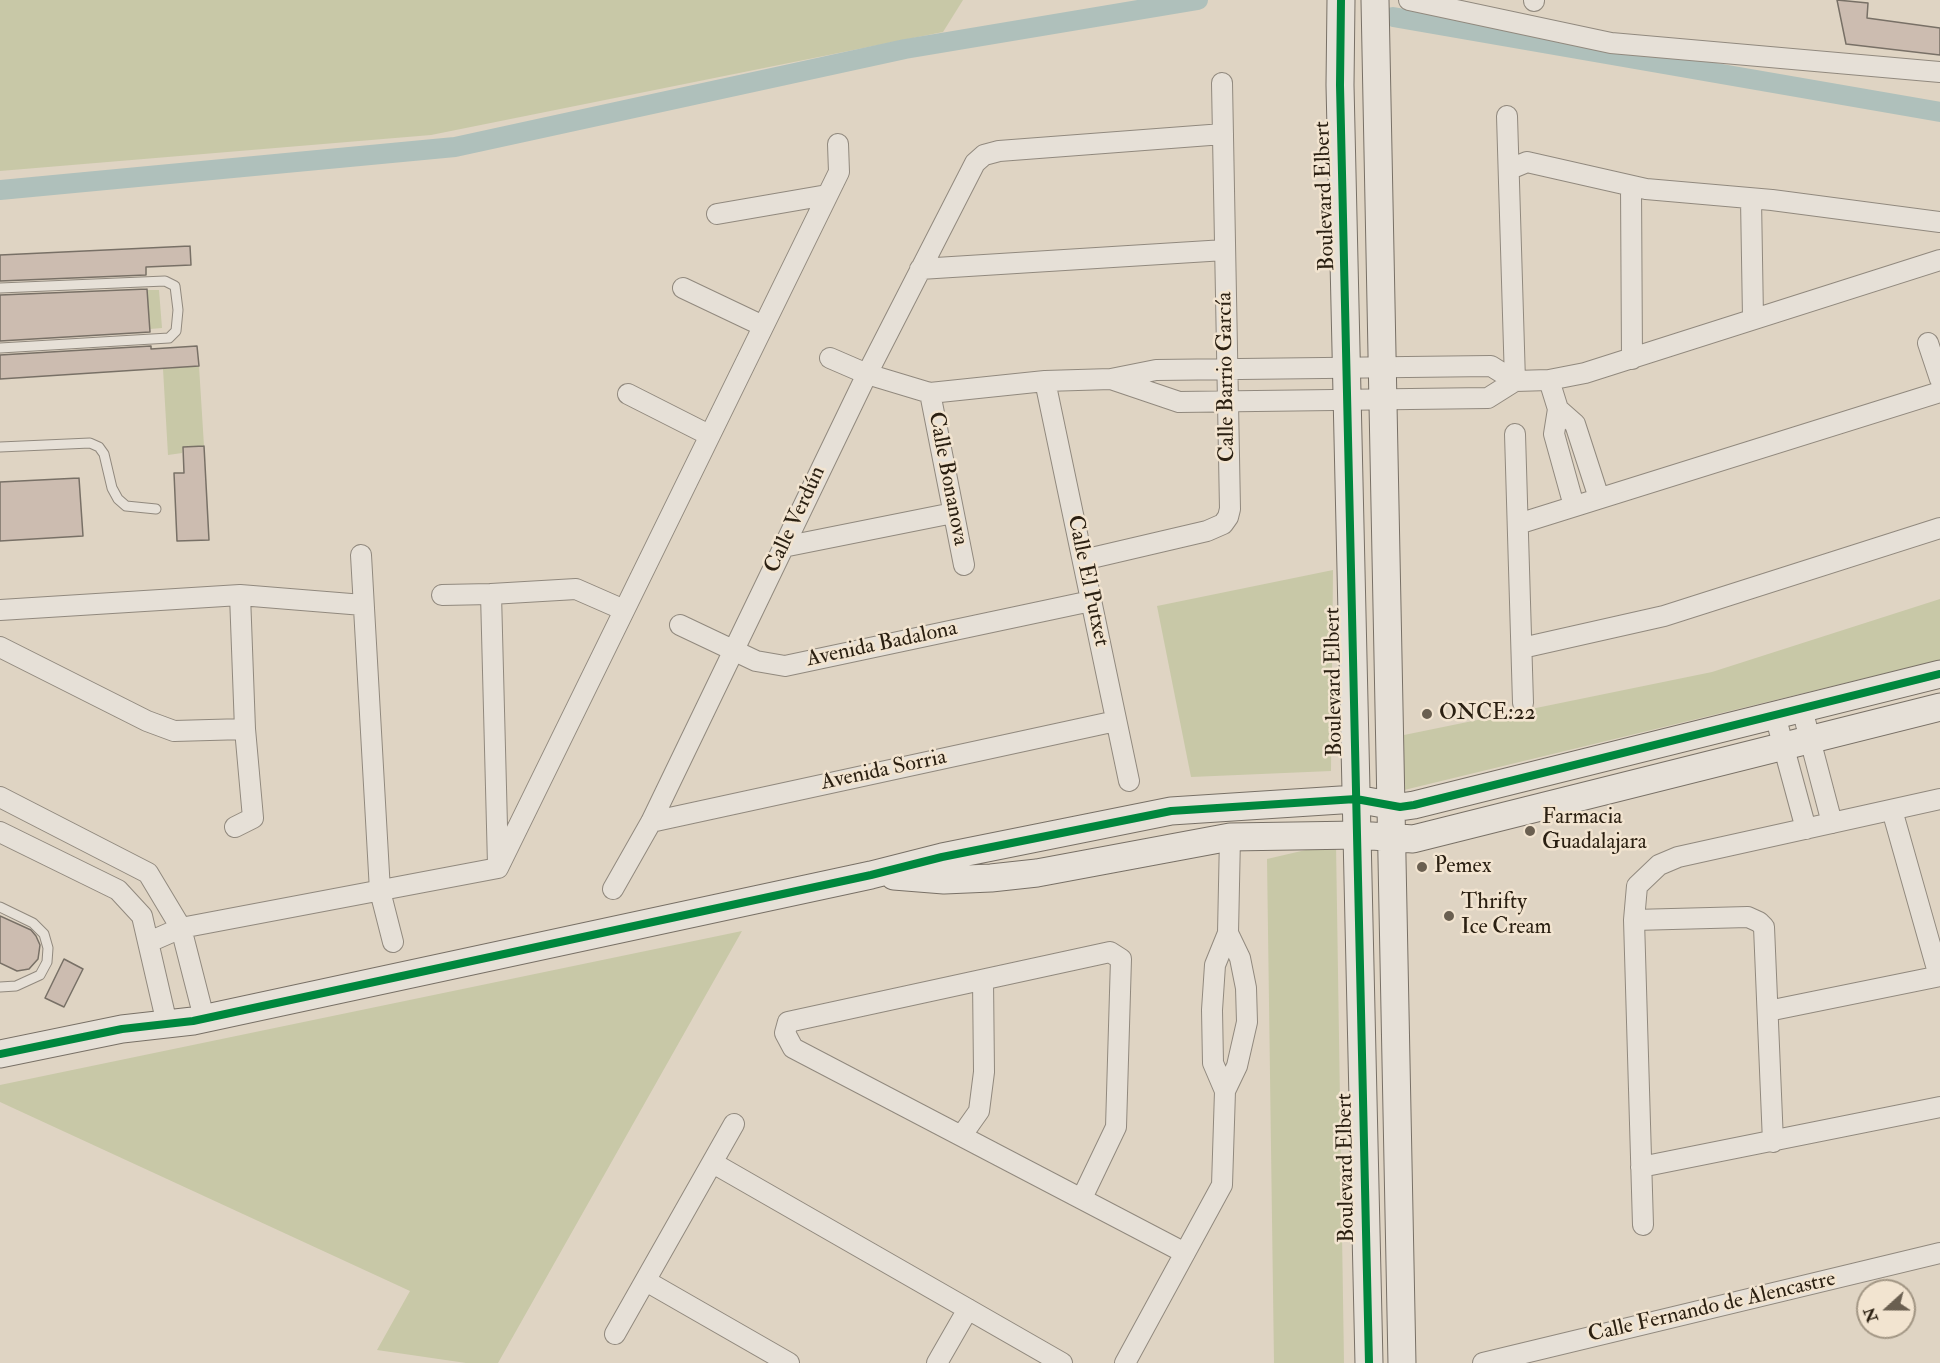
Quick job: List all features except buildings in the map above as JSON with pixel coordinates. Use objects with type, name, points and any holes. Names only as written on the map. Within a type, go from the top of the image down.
[{"type":"street","name":"Boulevard Elbert","points":[[1341,0],[1340,85],[1349,367],[1369,1363]]},
{"type":"street","points":[[1375,0],[1402,1363]]},
{"type":"street","points":[[1409,0],[1611,43],[1940,72]]},
{"type":"street","name":"Calle Barrio García","points":[[1083,560],[1207,531],[1223,524],[1230,510],[1222,83]]},
{"type":"street","points":[[1507,116],[1515,381]]},
{"type":"street","name":"Calle Verdún","points":[[613,889],[651,822],[867,374],[969,170],[984,155],[999,151],[1222,134]]},
{"type":"street","points":[[498,868],[839,172],[838,144]]},
{"type":"street","points":[[1509,169],[1527,162],[1631,187],[1940,222]]},
{"type":"street","points":[[1631,187],[1632,359]]},
{"type":"street","points":[[717,214],[827,195]]},
{"type":"street","points":[[1751,199],[1753,318]]},
{"type":"street","points":[[920,269],[1225,250]]},
{"type":"street","points":[[1111,379],[1179,402],[1488,398],[1515,381],[1549,380],[1632,359],[1753,318],[1940,260]]},
{"type":"street","points":[[683,288],[763,326]]},
{"type":"street","points":[[1928,343],[1940,379]]},
{"type":"street","points":[[830,358],[867,374],[930,393],[1045,381],[1111,379],[1156,370],[1491,366],[1515,381]]},
{"type":"street","points":[[1549,380],[1558,409],[1554,434],[1574,506]]},
{"type":"street","name":"Calle El Putxet","points":[[1045,381],[1129,781]]},
{"type":"street","points":[[1518,524],[1940,392]]},
{"type":"street","name":"Calle Bonanova","points":[[930,393],[964,565]]},
{"type":"street","points":[[628,394],[709,435]]},
{"type":"street","points":[[1558,409],[1575,424],[1599,498]]},
{"type":"street","points":[[1515,434],[1523,703]]},
{"type":"street","points":[[783,547],[953,513]]},
{"type":"street","points":[[1522,648],[1664,616],[1940,528]]},
{"type":"street","points":[[361,555],[380,891],[393,942]]},
{"type":"street","points":[[442,595],[576,589],[624,610]]},
{"type":"street","points":[[491,594],[498,868]]},
{"type":"street","points":[[0,610],[240,595],[363,605]]},
{"type":"street","points":[[235,827],[253,818],[245,729],[240,595]]},
{"type":"street","name":"Avenida Badalona","points":[[680,626],[756,661],[784,666],[1091,601]]},
{"type":"street","points":[[0,647],[147,721],[174,731],[245,729]]},
{"type":"street","points":[[943,869],[1171,811],[1356,799],[1391,806],[1414,805],[1940,674]]},
{"type":"street","points":[[0,1054],[72,1038],[204,1018],[871,875],[943,869],[1037,873],[1230,837],[1358,835],[1390,840],[1413,839],[1783,744],[1940,707]]},
{"type":"street","points":[[1802,709],[1832,824]]},
{"type":"street","points":[[1775,715],[1806,829]]},
{"type":"street","name":"Avenida Sorria","points":[[651,822],[1116,721]]},
{"type":"street","points":[[0,797],[148,873],[182,928],[204,1018]]},
{"type":"street","points":[[1643,1225],[1634,920],[1637,886],[1659,866],[1678,857],[1940,799]]},
{"type":"street","points":[[1767,1011],[1939,976],[1892,810]]},
{"type":"street","points":[[0,832],[118,890],[142,916],[167,1024]]},
{"type":"street","points":[[1226,1091],[1213,1063],[1212,1010],[1215,964],[1228,933],[1230,837]]},
{"type":"street","points":[[149,942],[182,928],[498,868]]},
{"type":"street","points":[[1634,920],[1748,917],[1759,922],[1766,937],[1773,1142]]},
{"type":"street","points":[[1125,1363],[1222,1185],[1226,1091],[1238,1066],[1247,1022],[1246,988],[1240,958],[1228,933]]},
{"type":"street","points":[[1082,1198],[1116,1127],[1121,960],[1110,952],[788,1022],[785,1033],[793,1048],[1185,1253]]},
{"type":"street","points":[[962,1135],[979,1111],[984,1072],[983,980]]},
{"type":"street","points":[[1641,1167],[1940,1107]]},
{"type":"street","points":[[615,1334],[734,1124]]},
{"type":"street","points":[[712,1163],[1062,1363]]},
{"type":"street","name":"Calle Fernando de Alencastre","points":[[1483,1363],[1940,1253]]},
{"type":"street","points":[[646,1281],[789,1363]]},
{"type":"street","points":[[938,1363],[968,1309]]},
{"type":"lane","points":[[0,288],[165,281],[175,286],[178,310],[176,331],[169,338],[0,348]]},
{"type":"lane","points":[[0,447],[90,443],[99,447],[104,454],[112,488],[118,499],[126,506],[156,509]]},
{"type":"lane","points":[[0,907],[33,923],[44,934],[48,948],[47,962],[40,975],[16,986],[0,987]]},
{"type":"green space","points":[[0,0],[963,0],[943,32],[431,135],[0,171]]},
{"type":"green space","points":[[147,290],[159,290],[162,328],[150,329]]},
{"type":"green space","points":[[199,366],[204,446],[183,447],[182,453],[168,455],[163,369]]},
{"type":"green space","points":[[1333,570],[1331,771],[1191,777],[1157,606]]},
{"type":"green space","points":[[1940,599],[1940,660],[1400,791],[1404,735],[1712,672]]},
{"type":"green space","points":[[1336,843],[1344,1363],[1274,1363],[1267,859]]},
{"type":"green space","points":[[742,931],[498,1363],[466,1363],[377,1350],[410,1291],[0,1102],[0,1085]]},
{"type":"waterway","points":[[0,190],[455,147],[905,49],[1198,0]]},
{"type":"waterway","points":[[1393,17],[1940,112]]},
{"type":"cycle path","points":[[1341,0],[1340,85],[1369,1363]]},
{"type":"cycle path","points":[[0,1054],[122,1029],[193,1021],[871,875],[942,857],[1171,811],[1356,799],[1400,807],[1414,805],[1940,674]]},
{"type":"place","name":"ONCE:22","points":[[1427,714]]},
{"type":"place","name":"Farmacia Guadalajara","points":[[1530,831]]},
{"type":"place","name":"Pemex","points":[[1422,867]]},
{"type":"place","name":"Thrifty Ice Cream","points":[[1449,916]]}]
